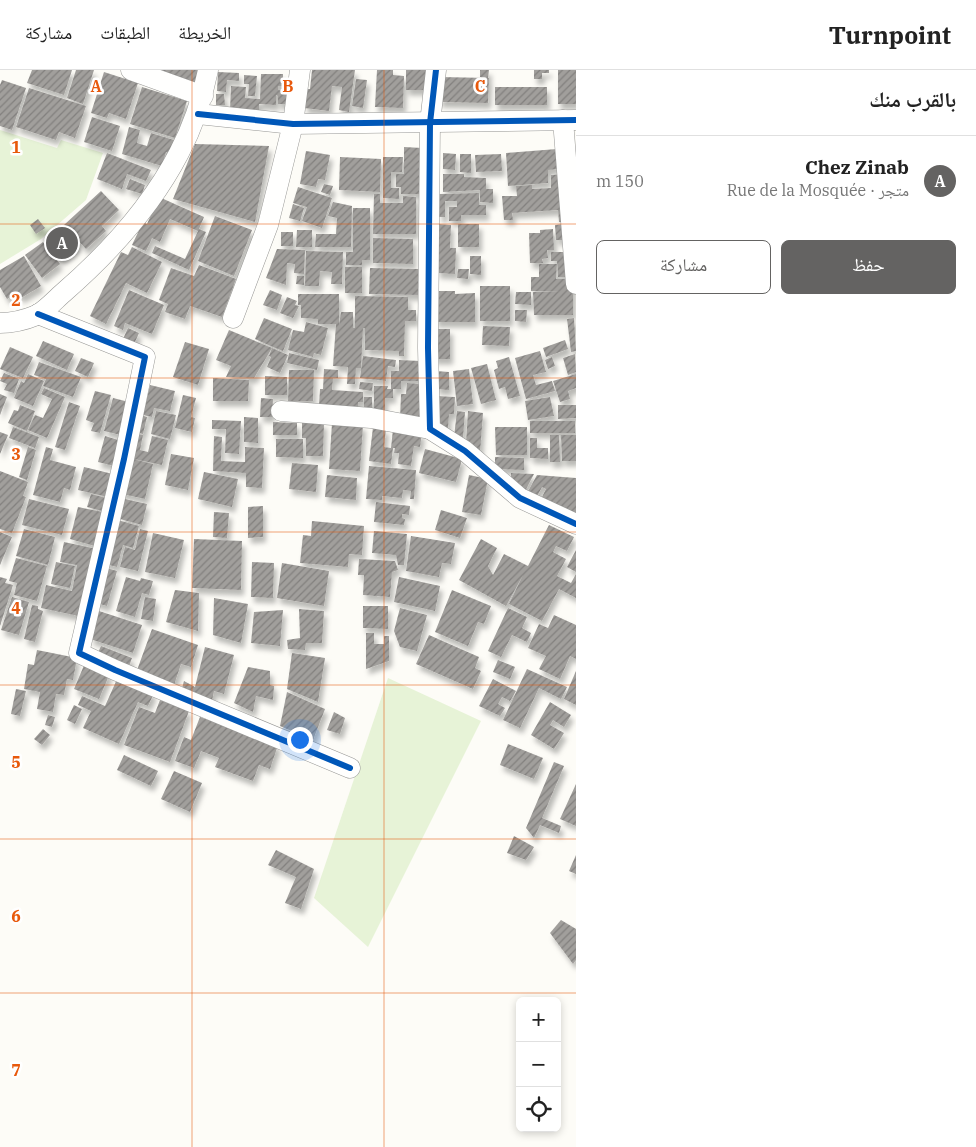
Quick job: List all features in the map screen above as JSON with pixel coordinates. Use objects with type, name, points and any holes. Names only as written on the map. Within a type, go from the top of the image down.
[{"type":"street","points":[[131,70],[200,105],[293,124],[569,120],[576,284]]},
{"type":"street","points":[[38,314],[91,268],[127,231],[155,191],[179,154],[200,105],[208,70]]},
{"type":"street","points":[[233,318],[268,225],[293,124],[300,70]]},
{"type":"street","points":[[430,429],[428,348],[430,123],[436,70]]},
{"type":"street","points":[[4,318],[38,314],[145,357],[124,459],[79,653],[115,670],[350,768]]},
{"type":"street","points":[[281,411],[371,418],[430,429],[464,451],[520,498],[576,524]]},
{"type":"green space","points":[[0,130],[57,148],[61,140],[103,153],[86,200],[41,239],[0,264]]},
{"type":"green space","points":[[388,678],[481,721],[368,947],[314,898]]},
{"type":"building","points":[[32,70],[72,70],[64,95],[27,83]]},
{"type":"building","points":[[76,70],[94,70],[83,104],[67,98]]},
{"type":"building","points":[[158,70],[201,70],[196,86]]},
{"type":"building","points":[[312,70],[355,70],[349,112],[339,110],[342,87],[332,86],[329,111],[304,108],[307,89],[310,89]]},
{"type":"building","points":[[377,70],[393,70],[393,75],[404,76],[403,108],[375,107]]},
{"type":"building","points":[[406,70],[428,70],[428,90],[406,90]]},
{"type":"building","points":[[480,70],[489,70],[488,78],[480,77]]},
{"type":"building","points":[[534,70],[549,70],[549,73],[542,73],[542,79],[534,79]]},
{"type":"building","points":[[558,70],[576,70],[576,104],[558,104]]},
{"type":"building","points":[[104,72],[138,83],[126,119],[109,113],[107,118],[91,113]]},
{"type":"building","points":[[218,72],[239,73],[239,81],[227,80],[226,92],[217,91]]},
{"type":"building","points":[[261,74],[283,74],[283,79],[287,79],[286,86],[278,86],[278,90],[287,91],[286,104],[278,104],[278,96],[276,95],[276,105],[259,104],[259,112],[230,110],[231,86],[246,87],[245,98],[260,99]]},
{"type":"building","points":[[244,75],[257,76],[255,96],[248,96],[249,84],[244,84]]},
{"type":"building","points":[[440,77],[489,78],[488,103],[439,102]]},
{"type":"building","points":[[356,79],[367,80],[363,108],[352,106]]},
{"type":"building","points":[[2,80],[26,88],[12,130],[0,126],[0,85]]},
{"type":"building","points":[[142,87],[187,101],[175,138],[130,124]]},
{"type":"building","points":[[495,87],[547,87],[547,105],[495,105]]},
{"type":"building","points":[[29,88],[86,106],[75,138],[59,132],[56,140],[16,127]]},
{"type":"building","points":[[216,94],[224,94],[225,105],[216,105]]},
{"type":"building","points":[[92,117],[120,126],[112,151],[84,142]]},
{"type":"building","points":[[129,127],[140,130],[137,143],[147,146],[151,133],[177,141],[173,154],[166,152],[162,166],[122,154]]},
{"type":"building","points":[[195,144],[269,146],[255,222],[173,199]]},
{"type":"building","points":[[404,147],[422,148],[421,194],[401,194],[401,187],[396,187],[396,174],[404,174]]},
{"type":"building","points":[[557,149],[558,169],[548,170],[548,183],[508,186],[506,153]]},
{"type":"building","points":[[306,151],[330,155],[325,180],[318,179],[316,187],[300,184]]},
{"type":"building","points":[[107,153],[151,170],[146,181],[127,174],[122,189],[97,179]]},
{"type":"building","points":[[443,153],[456,154],[455,170],[443,169]]},
{"type":"building","points":[[460,154],[471,154],[471,173],[460,172]]},
{"type":"building","points":[[501,154],[502,171],[476,172],[475,155]]},
{"type":"building","points":[[340,157],[381,159],[380,192],[339,190]]},
{"type":"building","points":[[383,157],[403,157],[402,172],[391,172],[391,188],[399,188],[399,199],[383,198]]},
{"type":"building","points":[[443,174],[464,174],[464,177],[486,178],[486,189],[493,189],[493,203],[480,202],[480,190],[443,192]]},
{"type":"building","points":[[564,174],[567,222],[559,222],[558,210],[512,213],[513,220],[504,220],[502,196],[517,196],[516,186],[532,185],[532,189],[551,188],[551,175]]},
{"type":"building","points":[[130,179],[145,185],[142,194],[126,189]]},
{"type":"building","points":[[324,184],[333,186],[330,195],[321,192]]},
{"type":"building","points":[[298,187],[332,198],[322,228],[302,221],[307,207],[293,203]]},
{"type":"building","points":[[101,191],[119,210],[102,226],[106,231],[86,249],[64,225]]},
{"type":"building","points":[[479,193],[479,205],[486,205],[486,215],[461,215],[461,221],[449,221],[449,207],[457,207],[457,201],[445,201],[445,217],[439,217],[439,194]]},
{"type":"building","points":[[374,194],[380,194],[380,203],[403,203],[403,196],[416,197],[416,234],[373,234]]},
{"type":"building","points":[[159,197],[204,217],[199,229],[206,232],[189,270],[152,253],[155,246],[185,259],[198,231],[170,219],[160,242],[152,238],[146,251],[132,245],[143,222],[147,224]]},
{"type":"building","points":[[333,202],[352,206],[351,247],[315,247],[316,234],[336,234],[337,218],[328,216]]},
{"type":"building","points":[[293,204],[304,208],[300,221],[289,218]]},
{"type":"building","points":[[353,208],[370,208],[370,260],[362,260],[362,265],[346,265],[346,252],[353,252]]},
{"type":"building","points":[[215,216],[252,230],[234,276],[198,261]]},
{"type":"building","points":[[38,219],[45,228],[36,234],[30,225]]},
{"type":"building","points":[[438,224],[451,225],[450,248],[456,248],[455,274],[437,273]]},
{"type":"building","points":[[458,224],[479,224],[479,247],[458,247]]},
{"type":"building","points":[[564,224],[565,240],[556,240],[555,225]]},
{"type":"building","points":[[63,226],[79,245],[61,260],[44,241]]},
{"type":"building","points":[[553,229],[554,250],[547,250],[548,258],[542,259],[543,263],[530,263],[529,233],[540,233],[540,230]]},
{"type":"building","points":[[297,230],[312,230],[312,247],[296,247]]},
{"type":"building","points":[[281,232],[293,232],[293,246],[281,246]]},
{"type":"building","points":[[373,238],[413,239],[413,264],[373,263]]},
{"type":"building","points":[[43,242],[60,264],[42,278],[25,255]]},
{"type":"building","points":[[132,247],[162,262],[147,293],[126,283],[106,324],[90,316],[121,252],[128,255]]},
{"type":"building","points":[[277,249],[305,250],[304,274],[294,273],[295,264],[287,263],[286,285],[266,278]]},
{"type":"building","points":[[306,251],[343,252],[342,284],[331,284],[332,272],[320,271],[319,286],[305,286]]},
{"type":"building","points":[[551,252],[571,252],[566,277],[558,277],[557,261],[551,261]]},
{"type":"building","points":[[24,256],[41,286],[21,298],[17,293],[7,299],[0,287],[0,270]]},
{"type":"building","points":[[470,256],[481,256],[481,275],[470,274]]},
{"type":"building","points":[[539,264],[557,264],[556,279],[573,279],[573,315],[534,315],[533,292],[560,292],[531,291],[531,277],[539,277]]},
{"type":"building","points":[[199,265],[236,279],[222,317],[190,306],[185,319],[165,312],[168,304],[159,300],[171,268],[194,276]]},
{"type":"building","points":[[345,267],[362,267],[362,293],[345,293]]},
{"type":"building","points":[[370,268],[421,269],[420,295],[369,294]]},
{"type":"building","points":[[458,269],[469,269],[468,279],[457,278]]},
{"type":"building","points":[[297,276],[304,276],[304,285],[296,284]]},
{"type":"building","points":[[480,286],[510,286],[510,321],[480,321]]},
{"type":"building","points":[[129,290],[164,305],[152,334],[125,323],[123,330],[114,326]]},
{"type":"building","points":[[270,290],[282,295],[277,310],[263,305]]},
{"type":"building","points":[[435,291],[455,291],[455,294],[475,293],[475,322],[435,322]]},
{"type":"building","points":[[516,292],[531,292],[531,305],[515,304]]},
{"type":"building","points":[[298,294],[339,294],[339,325],[341,312],[353,312],[353,328],[355,328],[355,296],[408,297],[408,310],[416,310],[416,321],[405,321],[404,356],[399,356],[399,351],[365,350],[365,328],[363,328],[361,368],[356,368],[355,384],[347,384],[348,367],[333,366],[336,324],[318,324],[318,319],[301,318],[301,305],[298,305]]},
{"type":"building","points":[[287,297],[297,301],[295,305],[299,306],[293,318],[280,313]]},
{"type":"building","points":[[515,310],[527,310],[526,322],[515,321]]},
{"type":"building","points":[[264,318],[292,329],[283,351],[255,339]]},
{"type":"building","points":[[574,318],[576,351],[571,352],[567,319]]},
{"type":"building","points":[[306,322],[328,328],[321,355],[314,353],[313,357],[288,350],[293,330],[304,332]]},
{"type":"building","points":[[483,326],[510,327],[509,346],[482,345]]},
{"type":"building","points":[[128,328],[139,333],[134,344],[123,339]]},
{"type":"building","points":[[433,329],[450,329],[450,359],[433,359]]},
{"type":"building","points":[[229,330],[272,348],[254,378],[226,377],[231,366],[216,360]]},
{"type":"building","points":[[565,340],[568,349],[546,357],[543,348]]},
{"type":"building","points":[[43,341],[74,354],[67,370],[36,356]]},
{"type":"building","points":[[185,342],[209,349],[198,385],[173,377]]},
{"type":"building","points":[[10,347],[33,357],[23,378],[0,369]]},
{"type":"building","points":[[272,348],[288,355],[280,373],[267,367]]},
{"type":"building","points":[[540,351],[546,372],[533,375],[536,385],[552,381],[555,391],[526,399],[515,358]]},
{"type":"building","points":[[289,353],[319,360],[317,370],[287,363]]},
{"type":"building","points":[[575,354],[576,372],[568,375],[563,358]]},
{"type":"building","points":[[363,356],[396,360],[395,367],[388,366],[386,381],[360,378]]},
{"type":"building","points":[[509,357],[520,396],[508,399],[505,387],[499,389],[494,370],[498,368],[496,361]]},
{"type":"building","points":[[552,357],[555,366],[548,369],[545,360]]},
{"type":"building","points":[[81,358],[94,363],[88,377],[75,371]]},
{"type":"building","points":[[399,360],[420,361],[419,381],[401,381],[401,389],[391,389],[391,371],[399,371]]},
{"type":"building","points":[[39,362],[81,377],[73,397],[43,386],[46,379],[34,375]]},
{"type":"building","points":[[487,364],[496,400],[481,404],[471,368]]},
{"type":"building","points":[[324,369],[338,370],[338,378],[333,378],[332,390],[363,392],[363,402],[358,402],[358,407],[319,405],[320,389],[323,389]]},
{"type":"building","points":[[469,369],[473,404],[457,406],[453,371]]},
{"type":"building","points":[[289,370],[314,370],[313,401],[288,401]]},
{"type":"building","points":[[436,371],[449,372],[449,390],[436,389]]},
{"type":"building","points":[[4,373],[19,379],[14,393],[4,390],[7,384],[0,381]]},
{"type":"building","points":[[28,374],[44,381],[33,406],[14,398],[21,381],[24,383]]},
{"type":"building","points":[[576,374],[576,388],[568,391],[570,399],[560,402],[553,381]]},
{"type":"building","points":[[265,376],[287,377],[287,395],[265,395]]},
{"type":"building","points":[[213,378],[249,380],[248,401],[213,401]]},
{"type":"building","points":[[360,382],[373,383],[372,391],[359,389]]},
{"type":"building","points":[[407,383],[421,384],[420,419],[400,419],[401,394],[406,394]]},
{"type":"building","points":[[150,385],[175,391],[170,411],[154,408],[152,417],[143,415]]},
{"type":"building","points":[[374,386],[388,386],[387,389],[393,389],[393,398],[385,398],[385,410],[374,410]]},
{"type":"building","points":[[44,388],[65,397],[47,438],[28,430],[35,415],[43,418],[52,399],[41,394]]},
{"type":"building","points":[[95,391],[111,395],[100,433],[91,431],[94,423],[86,420]]},
{"type":"building","points":[[0,394],[7,397],[0,415]]},
{"type":"building","points":[[183,395],[196,398],[191,417],[195,418],[192,432],[175,428]]},
{"type":"building","points":[[437,396],[455,397],[454,414],[449,414],[448,429],[436,423]]},
{"type":"building","points":[[364,397],[372,397],[372,408],[364,408]]},
{"type":"building","points":[[550,397],[554,416],[528,420],[525,401]]},
{"type":"building","points":[[113,398],[133,403],[125,436],[104,431]]},
{"type":"building","points":[[261,398],[273,399],[272,417],[260,417]]},
{"type":"building","points":[[69,402],[80,406],[65,450],[55,447]]},
{"type":"building","points":[[20,405],[35,411],[27,431],[8,423],[14,410],[18,411]]},
{"type":"building","points":[[558,405],[576,405],[576,418],[558,419]]},
{"type":"building","points":[[156,411],[176,415],[170,439],[151,434]]},
{"type":"building","points":[[457,411],[465,412],[463,438],[454,437]]},
{"type":"building","points":[[468,411],[483,413],[480,453],[466,443]]},
{"type":"building","points":[[141,415],[147,417],[143,434],[132,431]]},
{"type":"building","points":[[244,417],[258,418],[258,443],[244,442]]},
{"type":"building","points":[[212,420],[241,421],[239,454],[225,453],[226,429],[212,429]]},
{"type":"building","points":[[530,421],[575,421],[575,433],[530,433]]},
{"type":"building","points":[[273,422],[297,423],[297,435],[273,435]]},
{"type":"building","points":[[302,422],[324,423],[323,456],[306,456],[306,438],[302,438]]},
{"type":"building","points":[[332,423],[363,425],[360,471],[329,469]]},
{"type":"building","points":[[13,427],[39,437],[35,448],[9,438]]},
{"type":"building","points":[[373,427],[386,429],[384,447],[391,448],[393,429],[422,433],[420,447],[414,446],[411,466],[398,464],[399,453],[394,453],[395,448],[393,448],[391,464],[369,461]]},
{"type":"building","points":[[495,427],[527,427],[527,455],[496,455]]},
{"type":"building","points":[[0,432],[8,435],[0,454]]},
{"type":"building","points":[[132,433],[143,435],[140,450],[148,452],[152,436],[168,440],[162,465],[129,458],[153,464],[145,499],[118,493]]},
{"type":"building","points":[[550,435],[559,435],[560,462],[550,462]]},
{"type":"building","points":[[561,435],[576,435],[576,461],[562,461]]},
{"type":"building","points":[[105,436],[125,442],[118,467],[98,462]]},
{"type":"building","points":[[214,436],[222,437],[221,461],[245,462],[245,447],[264,448],[262,488],[246,487],[246,473],[213,471]]},
{"type":"building","points":[[530,438],[537,438],[537,448],[548,448],[548,459],[530,458]]},
{"type":"building","points":[[276,439],[303,439],[303,458],[276,457]]},
{"type":"building","points":[[28,447],[36,450],[27,480],[19,477]]},
{"type":"building","points":[[46,447],[53,449],[50,460],[76,467],[70,490],[64,488],[60,502],[33,495]]},
{"type":"building","points":[[425,449],[462,459],[456,482],[419,473]]},
{"type":"building","points":[[171,454],[194,458],[188,490],[165,485]]},
{"type":"building","points":[[495,457],[524,458],[524,470],[495,469]]},
{"type":"building","points":[[292,463],[318,465],[316,492],[289,489]]},
{"type":"building","points":[[369,466],[416,470],[414,499],[410,499],[411,491],[403,490],[402,498],[382,496],[382,500],[366,499]]},
{"type":"building","points":[[84,467],[117,475],[112,498],[78,490]]},
{"type":"building","points":[[0,471],[28,482],[23,496],[26,497],[12,533],[0,529]]},
{"type":"building","points":[[204,472],[238,479],[232,507],[198,499]]},
{"type":"building","points":[[511,473],[534,474],[524,493],[511,486]]},
{"type":"building","points":[[327,475],[357,478],[356,500],[325,497]]},
{"type":"building","points":[[469,475],[488,479],[481,515],[462,512]]},
{"type":"building","points":[[537,475],[576,478],[576,519],[540,501],[546,489],[542,487],[535,500],[526,495]]},
{"type":"building","points":[[91,494],[110,499],[106,512],[87,507]]},
{"type":"building","points":[[29,499],[69,509],[62,535],[22,525]]},
{"type":"building","points":[[125,499],[147,504],[142,525],[120,519]]},
{"type":"building","points":[[376,502],[410,506],[409,515],[402,514],[402,518],[405,519],[404,525],[374,522]]},
{"type":"building","points":[[263,506],[263,537],[248,538],[248,507]]},
{"type":"building","points":[[78,507],[107,513],[98,547],[70,539]]},
{"type":"building","points":[[441,510],[467,518],[460,538],[435,530]]},
{"type":"building","points":[[214,512],[229,513],[227,538],[213,537]]},
{"type":"building","points":[[114,519],[139,526],[133,548],[123,545],[117,567],[102,563]]},
{"type":"building","points":[[312,521],[364,526],[362,555],[349,554],[348,567],[300,563],[303,535],[311,536]]},
{"type":"building","points":[[549,525],[574,537],[567,551],[556,546],[553,552],[566,559],[557,576],[571,583],[576,574],[576,598],[559,589],[542,621],[509,604],[523,575],[506,606],[459,580],[481,539],[497,548],[488,566],[493,575],[504,554],[528,566]]},
{"type":"building","points":[[24,529],[55,537],[48,565],[16,556]]},
{"type":"building","points":[[140,529],[148,531],[138,571],[120,567],[125,547],[135,550]]},
{"type":"building","points":[[374,531],[407,534],[404,565],[398,565],[396,555],[372,553]]},
{"type":"building","points":[[0,532],[12,537],[0,565]]},
{"type":"building","points":[[153,533],[184,540],[175,578],[145,572]]},
{"type":"building","points":[[411,536],[455,543],[451,564],[442,563],[439,577],[406,571]]},
{"type":"building","points":[[194,539],[242,541],[241,590],[192,588]]},
{"type":"building","points":[[64,542],[97,549],[83,617],[41,608],[46,585],[72,591],[77,565],[60,562]]},
{"type":"building","points":[[576,550],[576,572],[567,567]]},
{"type":"building","points":[[16,558],[47,566],[37,601],[14,595],[17,583],[9,581]]},
{"type":"building","points":[[359,559],[395,561],[398,570],[392,572],[390,597],[363,595],[364,575],[358,575]]},
{"type":"building","points":[[56,562],[75,566],[70,588],[51,584]]},
{"type":"building","points":[[252,562],[274,563],[273,598],[251,597]]},
{"type":"building","points":[[282,563],[329,571],[324,606],[277,598]]},
{"type":"building","points":[[103,567],[117,571],[107,606],[93,602]]},
{"type":"building","points":[[0,577],[7,579],[5,583],[13,585],[0,626]]},
{"type":"building","points":[[126,577],[140,581],[141,578],[153,581],[149,595],[142,593],[135,617],[116,611]]},
{"type":"building","points":[[399,577],[440,586],[435,611],[394,602]]},
{"type":"building","points":[[175,590],[199,593],[198,631],[166,622]]},
{"type":"building","points":[[452,590],[491,606],[484,624],[478,622],[468,646],[435,632]]},
{"type":"building","points":[[12,597],[29,602],[19,635],[1,630]]},
{"type":"building","points":[[145,597],[156,599],[153,621],[141,619]]},
{"type":"building","points":[[214,598],[248,604],[241,643],[213,635]]},
{"type":"building","points":[[32,605],[38,606],[38,609],[43,611],[35,642],[24,639]]},
{"type":"building","points":[[363,606],[388,606],[388,629],[363,628]]},
{"type":"building","points":[[400,608],[427,615],[417,651],[400,647],[394,631]]},
{"type":"building","points":[[508,608],[527,617],[522,628],[531,633],[527,642],[512,635],[501,657],[488,651]]},
{"type":"building","points":[[299,609],[324,611],[322,643],[306,643],[305,650],[288,649],[287,640],[300,638]]},
{"type":"building","points":[[283,610],[280,646],[251,643],[254,612]]},
{"type":"building","points":[[99,611],[142,625],[133,653],[90,639]]},
{"type":"building","points":[[554,615],[576,625],[576,659],[570,656],[560,679],[539,669],[546,656],[528,648],[539,624],[548,628]]},
{"type":"building","points":[[152,629],[198,645],[191,667],[181,664],[174,685],[136,673]]},
{"type":"building","points":[[366,633],[374,633],[374,644],[384,644],[384,636],[389,636],[389,661],[366,669]]},
{"type":"building","points":[[429,635],[479,657],[475,668],[481,671],[473,689],[416,664]]},
{"type":"building","points":[[101,646],[132,658],[128,669],[96,657]]},
{"type":"building","points":[[205,647],[234,655],[224,694],[214,691],[210,710],[180,695],[184,681],[195,687]]},
{"type":"building","points":[[37,650],[77,658],[73,680],[67,679],[64,695],[56,694],[53,712],[37,709],[40,692],[24,689],[28,664],[34,665]]},
{"type":"building","points":[[292,653],[325,658],[318,702],[287,689]]},
{"type":"building","points":[[498,660],[515,667],[510,679],[493,672]]},
{"type":"building","points":[[85,663],[110,673],[99,699],[74,689]]},
{"type":"building","points":[[248,667],[270,671],[270,685],[274,686],[273,700],[256,696],[253,712],[234,703]]},
{"type":"building","points":[[527,669],[567,687],[561,699],[539,688],[520,728],[503,720]]},
{"type":"building","points":[[576,671],[576,705],[564,699]]},
{"type":"building","points":[[118,677],[154,693],[148,706],[138,702],[119,744],[83,728],[91,711],[78,705],[82,696],[105,706]]},
{"type":"building","points":[[493,679],[516,691],[510,701],[502,697],[498,704],[505,708],[500,716],[479,706]]},
{"type":"building","points":[[16,689],[26,691],[20,716],[11,714]]},
{"type":"building","points":[[287,692],[325,709],[313,740],[280,726]]},
{"type":"building","points":[[160,700],[189,711],[170,762],[124,745],[139,707],[155,713]]},
{"type":"building","points":[[550,702],[571,715],[564,727],[553,720],[550,725],[564,733],[554,749],[531,735]]},
{"type":"building","points":[[74,705],[82,709],[75,724],[67,720]]},
{"type":"building","points":[[334,712],[345,718],[340,734],[327,730]]},
{"type":"building","points":[[48,715],[55,717],[52,727],[45,725]]},
{"type":"building","points":[[200,717],[278,745],[270,769],[259,765],[253,781],[215,767],[219,758],[201,751],[194,768],[175,761],[184,737],[191,740]]},
{"type":"building","points":[[43,729],[50,735],[42,745],[34,739]]},
{"type":"building","points":[[508,744],[543,758],[534,779],[500,765]]},
{"type":"building","points":[[124,755],[158,771],[151,786],[117,770]]},
{"type":"building","points":[[554,762],[564,766],[542,818],[561,826],[559,833],[540,825],[534,838],[526,828]]},
{"type":"building","points":[[174,771],[202,783],[190,812],[161,799]]},
{"type":"building","points":[[576,784],[576,826],[560,819]]},
{"type":"building","points":[[514,836],[534,847],[526,860],[507,853]]},
{"type":"building","points":[[276,850],[314,869],[301,909],[285,903],[296,877],[268,865]]},
{"type":"building","points":[[576,855],[576,874],[569,871]]},
{"type":"building","points":[[561,920],[576,929],[576,960],[573,964],[550,933]]},
{"type":"cycle path","points":[[436,70],[430,123],[428,348],[430,429],[465,451],[520,498],[576,524]]},
{"type":"cycle path","points":[[198,114],[293,124],[576,120]]},
{"type":"cycle path","points":[[38,314],[145,357],[124,459],[79,653],[115,670],[350,768]]},
{"type":"place","name":"Chez Zinab","points":[[62,243]]}]
